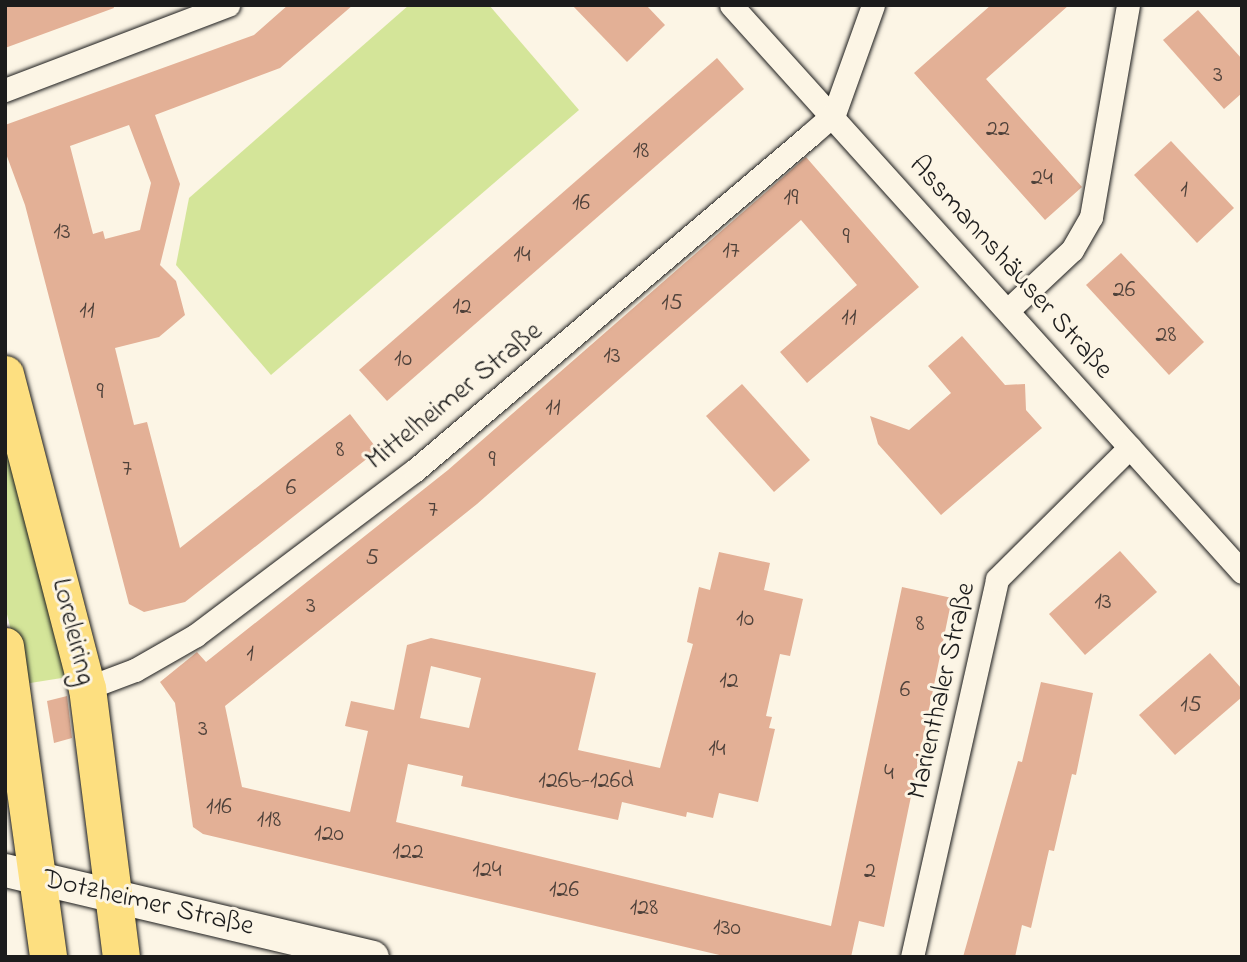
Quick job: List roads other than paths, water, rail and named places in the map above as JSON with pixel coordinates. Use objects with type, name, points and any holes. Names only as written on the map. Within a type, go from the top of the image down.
[{"type":"main road","name":"Loreleiring","points":[[5,374],[87,688],[121,957]]},
{"type":"main road","points":[[5,646],[21,874],[48,957]]},
{"type":"main road","name":"Dotzheimer Straße","points":[[21,874],[372,957]]},
{"type":"street","points":[[5,90],[228,5]]},
{"type":"street","name":"Assmannshäuser Straße","points":[[731,5],[834,114],[1242,572]]},
{"type":"street","points":[[834,114],[873,5]]},
{"type":"street","points":[[1008,310],[1072,250],[1091,217],[1128,5]]},
{"type":"street","name":"Mittelheimer Straße","points":[[87,688],[135,670],[196,635],[414,471],[834,114]]},
{"type":"street","name":"Marienthaler Straße","points":[[912,957],[997,579],[1130,447]]}]
